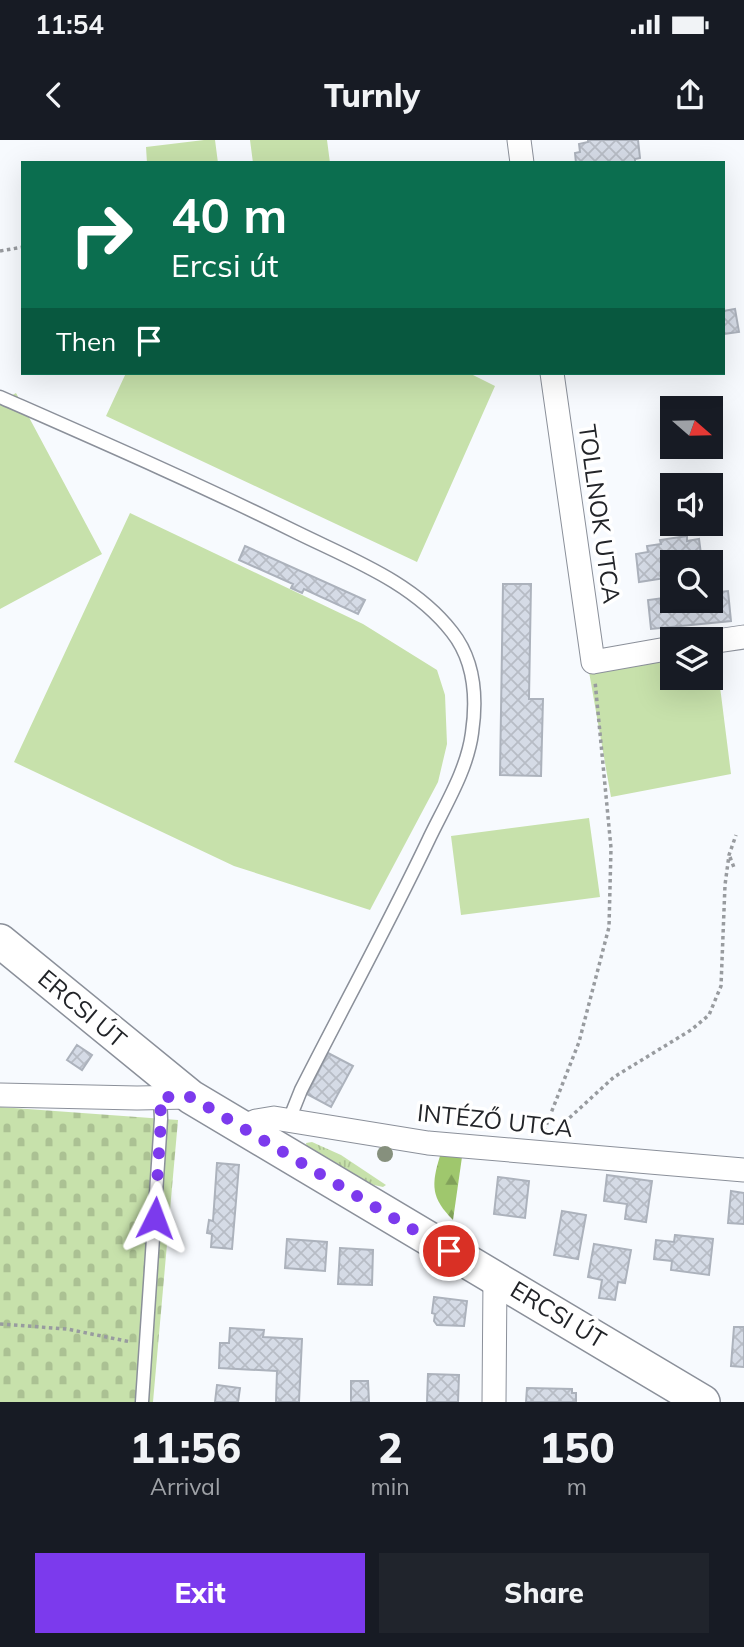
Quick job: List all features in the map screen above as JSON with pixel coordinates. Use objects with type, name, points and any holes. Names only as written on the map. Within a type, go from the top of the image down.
[{"type":"main road","name":"ERCSI ÚT","points":[[0,941],[175,1097],[242,1127],[704,1402]]},
{"type":"street","points":[[519,140],[522,161]]},
{"type":"street","name":"TOLLNOK UTCA","points":[[552,375],[593,662]]},
{"type":"street","points":[[723,640],[744,637]]},
{"type":"street","points":[[593,662],[660,650]]},
{"type":"street","points":[[0,1094],[175,1097]]},
{"type":"street","name":"INTÉZŐ UTCA","points":[[242,1127],[274,1118],[428,1143],[744,1170]]},
{"type":"street","points":[[494,1402],[495,1278]]},
{"type":"lane","points":[[0,397],[267,517],[391,580],[430,607],[454,634],[467,657],[474,683],[475,709],[472,737],[459,777],[301,1090],[289,1120]]},
{"type":"lane","points":[[142,1402],[161,1119],[175,1097]]},
{"type":"path","points":[[0,251],[21,247]]},
{"type":"path","points":[[536,1153],[579,1042],[609,927],[611,848],[593,662]]},
{"type":"path","points":[[536,1153],[567,1118],[614,1077],[691,1030],[709,1015],[721,986],[725,885],[729,855],[736,835]]},
{"type":"path","points":[[729,855],[735,870]]},
{"type":"path","points":[[0,1324],[67,1329],[147,1345]]},
{"type":"green space","points":[[215,140],[218,161],[147,161],[146,147]]},
{"type":"green space","points":[[250,140],[327,140],[330,161],[253,161]]},
{"type":"green space","points":[[125,375],[473,375],[495,386],[417,562],[106,416]]},
{"type":"green space","points":[[16,393],[102,554],[0,609],[0,402]]},
{"type":"green space","points":[[130,513],[363,624],[437,670],[445,695],[447,744],[438,782],[370,910],[234,866],[14,762]]},
{"type":"green space","points":[[660,656],[660,690],[720,690],[731,774],[611,797],[588,666]]},
{"type":"green space","points":[[589,818],[600,897],[461,915],[451,836]]},
{"type":"green space","points":[[0,1107],[178,1120],[153,1402],[0,1402]]},
{"type":"green space","points":[[312,1142],[341,1155],[386,1185],[374,1185],[308,1154],[306,1143]]},
{"type":"green space","points":[[444,1154],[462,1157],[453,1220],[440,1205],[435,1191],[437,1166],[440,1156]]},
{"type":"building","points":[[638,140],[640,158],[635,161],[576,161],[575,153],[580,152],[579,144]]},
{"type":"building","points":[[735,309],[739,332],[725,334],[725,311]]},
{"type":"building","points":[[687,536],[687,541],[699,539],[700,550],[660,550],[660,579],[639,582],[636,554],[648,552],[647,546],[661,544],[660,540]]},
{"type":"building","points":[[245,546],[365,600],[358,614],[304,589],[302,593],[291,588],[293,584],[239,560]]},
{"type":"building","points":[[503,584],[531,584],[529,699],[543,699],[541,776],[500,775]]},
{"type":"building","points":[[728,591],[731,621],[651,629],[648,600],[660,598],[660,613],[723,613],[723,592]]},
{"type":"building","points":[[77,1045],[92,1055],[82,1070],[67,1060]]},
{"type":"building","points":[[328,1053],[353,1066],[331,1107],[307,1094]]},
{"type":"building","points":[[217,1163],[239,1165],[232,1249],[211,1247],[212,1234],[207,1233],[209,1220],[213,1221]]},
{"type":"building","points":[[607,1175],[652,1181],[646,1222],[625,1219],[627,1204],[604,1201]]},
{"type":"building","points":[[498,1177],[529,1181],[525,1218],[494,1214]]},
{"type":"building","points":[[731,1191],[744,1193],[744,1224],[728,1223]]},
{"type":"building","points":[[562,1211],[586,1215],[578,1259],[554,1255]]},
{"type":"building","points":[[675,1235],[713,1239],[709,1275],[671,1270],[672,1261],[654,1259],[656,1240],[674,1242]]},
{"type":"building","points":[[287,1239],[327,1242],[325,1271],[285,1268]]},
{"type":"building","points":[[594,1244],[631,1250],[625,1283],[618,1282],[615,1300],[599,1298],[602,1280],[588,1277]]},
{"type":"building","points":[[340,1248],[373,1250],[372,1285],[338,1284]]},
{"type":"building","points":[[434,1297],[467,1301],[464,1326],[437,1325],[434,1321],[435,1314],[432,1313]]},
{"type":"building","points":[[734,1327],[744,1327],[744,1367],[731,1366]]},
{"type":"building","points":[[230,1328],[264,1330],[263,1337],[302,1339],[299,1402],[276,1402],[277,1371],[219,1368],[220,1343],[229,1343]]},
{"type":"building","points":[[428,1374],[459,1375],[458,1402],[427,1402]]},
{"type":"building","points":[[351,1381],[368,1381],[369,1402],[351,1402]]},
{"type":"building","points":[[217,1385],[240,1388],[238,1402],[215,1402]]},
{"type":"building","points":[[527,1388],[572,1389],[572,1393],[576,1393],[576,1402],[526,1402]]},
{"type":"route","points":[[155,1218],[160,1097],[191,1097],[449,1251]]}]
